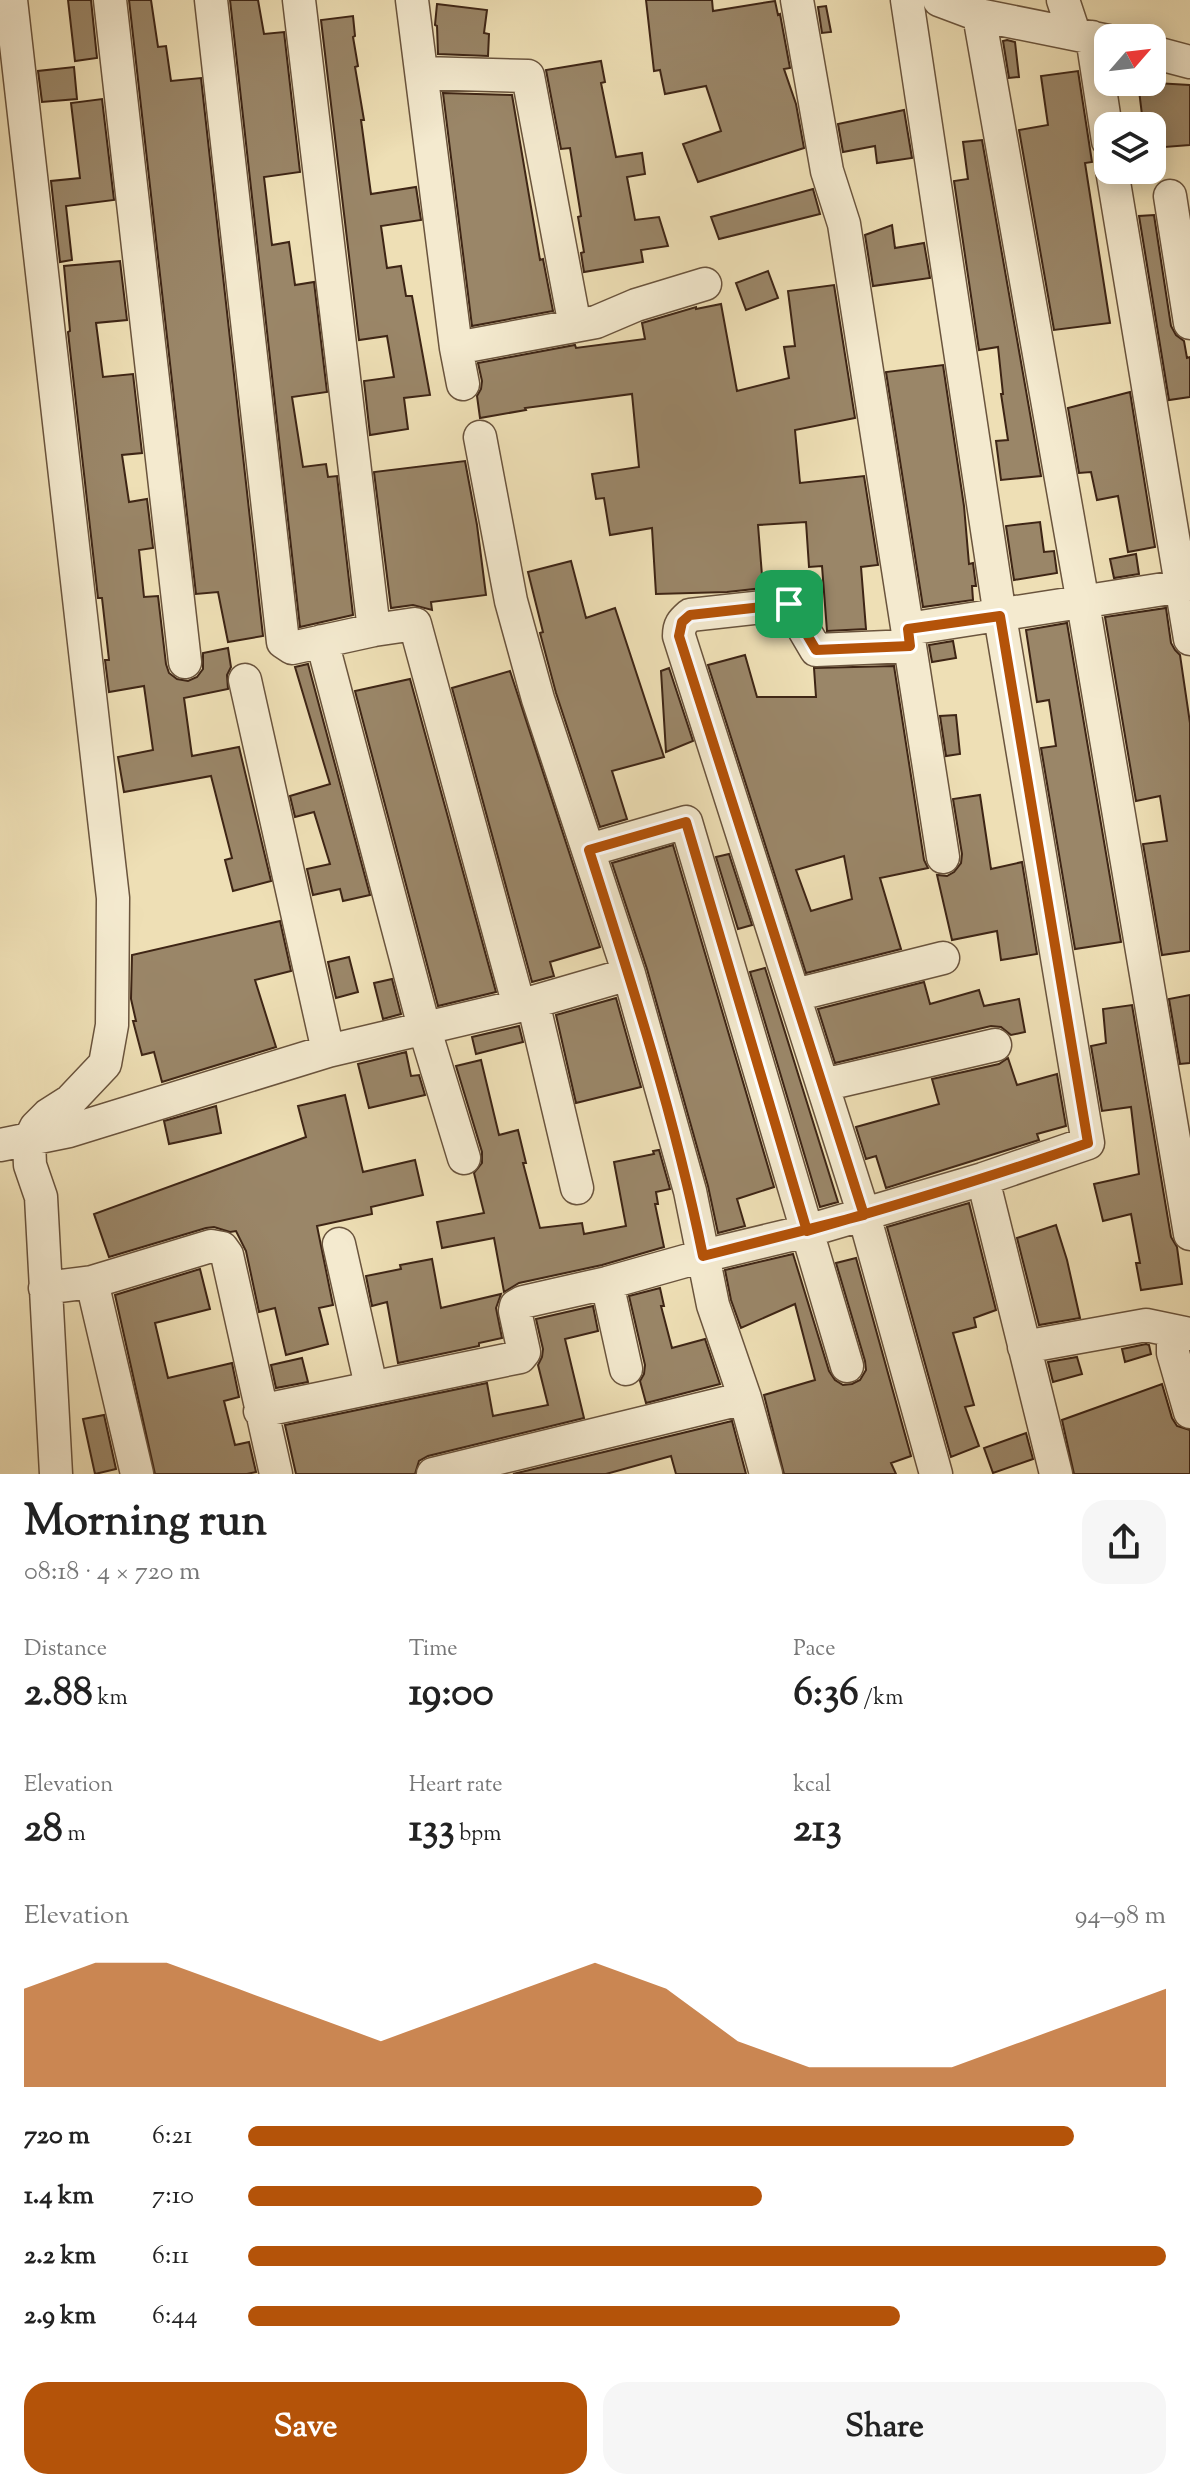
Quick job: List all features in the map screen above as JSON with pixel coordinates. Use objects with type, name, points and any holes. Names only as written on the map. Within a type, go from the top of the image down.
[{"type":"street","points":[[11,0],[113,898],[112,1025],[105,1064],[70,1101],[36,1127],[24,1169],[39,1474]]},
{"type":"street","points":[[110,0],[185,662]]},
{"type":"street","points":[[211,0],[283,642],[292,648],[415,624],[577,1188]]},
{"type":"street","points":[[299,0],[374,630]]},
{"type":"street","points":[[412,0],[463,384]]},
{"type":"street","points":[[797,0],[827,171],[844,224],[943,857]]},
{"type":"street","points":[[260,1411],[520,1357],[524,1352],[515,1311],[516,1306],[523,1302],[864,1215],[1088,1143],[1000,616],[907,0]]},
{"type":"street","points":[[942,0],[979,15],[1091,37]]},
{"type":"street","points":[[1063,0],[1091,37],[1103,112]]},
{"type":"street","points":[[979,15],[1190,1234]]},
{"type":"street","points":[[1166,56],[1190,62]]},
{"type":"street","points":[[422,73],[528,76],[575,326]]},
{"type":"street","points":[[1114,184],[1190,639]]},
{"type":"street","points":[[1117,202],[1180,195],[1190,323]]},
{"type":"street","points":[[456,348],[596,322],[636,305],[705,284]]},
{"type":"street","points":[[480,437],[511,601],[538,699],[629,974],[690,1191],[713,1305],[745,1398],[766,1474]]},
{"type":"street","points":[[936,1474],[864,1215],[715,751],[679,628],[690,615],[789,604],[816,650],[909,638],[1000,616],[1183,586]]},
{"type":"street","points":[[322,641],[424,1027],[464,1158]]},
{"type":"street","points":[[245,680],[328,1051]]},
{"type":"street","points":[[589,850],[686,822],[847,1366]]},
{"type":"street","points":[[795,995],[943,958]]},
{"type":"street","points":[[24,1169],[69,1131],[328,1051],[526,1004],[629,974]]},
{"type":"street","points":[[823,1085],[995,1045]]},
{"type":"street","points":[[24,1169],[45,1288],[56,1474]]},
{"type":"street","points":[[983,1179],[1056,1474]]},
{"type":"street","points":[[339,1244],[371,1386]]},
{"type":"street","points":[[45,1288],[92,1282],[211,1246],[222,1248],[227,1255],[276,1474]]},
{"type":"street","points":[[92,1282],[137,1474]]},
{"type":"street","points":[[607,1283],[626,1369]]},
{"type":"street","points":[[1024,1347],[1146,1325],[1181,1332],[1173,1353],[1190,1412]]},
{"type":"street","points":[[433,1474],[745,1398]]},
{"type":"building","points":[[68,0],[91,0],[97,58],[75,61]]},
{"type":"building","points":[[129,0],[151,0],[158,47],[166,46],[171,81],[201,78],[263,636],[228,642],[218,592],[196,594]]},
{"type":"building","points":[[230,0],[258,0],[264,34],[284,32],[300,172],[264,177],[272,245],[289,242],[295,285],[314,282],[327,392],[292,397],[303,467],[326,464],[328,477],[337,476],[353,615],[300,627]]},
{"type":"building","points":[[646,0],[712,0],[713,11],[775,1],[790,68],[784,69],[796,104],[804,148],[698,182],[683,144],[721,131],[706,86],[665,94],[660,70],[654,71]]},
{"type":"building","points":[[437,4],[487,10],[484,33],[489,34],[488,56],[438,54],[435,25]]},
{"type":"building","points":[[826,6],[831,32],[822,33],[818,7]]},
{"type":"building","points":[[353,16],[358,66],[355,67],[371,194],[416,187],[421,220],[381,226],[387,268],[401,266],[406,296],[412,296],[430,395],[404,398],[408,429],[370,435],[364,381],[394,377],[387,336],[359,340],[321,20]]},
{"type":"building","points":[[1003,41],[1015,42],[1019,77],[1009,78]]},
{"type":"building","points":[[601,61],[605,82],[601,83],[616,157],[642,153],[645,174],[627,177],[635,220],[659,217],[668,246],[641,250],[643,262],[584,272],[578,217],[581,216],[570,148],[561,149],[546,70]]},
{"type":"building","points":[[74,67],[77,99],[42,102],[38,71]]},
{"type":"building","points":[[1078,71],[1092,162],[1085,163],[1110,323],[1054,330],[1019,130],[1048,125],[1041,76]]},
{"type":"building","points":[[1166,84],[1190,85],[1190,145],[1166,147],[1166,112],[1142,112],[1140,96],[1166,96]]},
{"type":"building","points":[[443,93],[512,95],[540,260],[543,259],[553,311],[472,326]]},
{"type":"building","points":[[102,99],[114,200],[66,206],[72,260],[60,262],[51,181],[80,178],[71,103]]},
{"type":"building","points":[[904,110],[912,158],[877,163],[875,146],[843,152],[838,124]]},
{"type":"building","points":[[982,140],[1041,476],[1001,480],[996,441],[1008,440],[998,347],[979,350],[954,181],[968,179],[963,142]]},
{"type":"building","points":[[813,189],[820,214],[719,239],[711,217]]},
{"type":"building","points":[[1154,215],[1171,326],[1184,341],[1187,358],[1190,357],[1190,397],[1169,400],[1139,216]]},
{"type":"building","points":[[892,225],[895,248],[924,243],[930,278],[873,286],[865,235]]},
{"type":"building","points":[[120,261],[127,320],[96,323],[103,377],[133,374],[142,453],[122,455],[129,502],[147,499],[153,548],[139,550],[144,597],[158,596],[166,664],[169,673],[177,679],[188,681],[197,677],[203,669],[203,653],[228,648],[231,667],[227,675],[228,689],[184,698],[192,756],[239,747],[271,881],[233,891],[225,860],[232,858],[211,776],[124,792],[118,757],[153,750],[144,686],[109,692],[105,660],[109,660],[102,598],[98,598],[68,332],[64,266]]},
{"type":"building","points":[[768,271],[778,298],[746,310],[736,283]]},
{"type":"building","points":[[834,285],[855,418],[795,430],[800,483],[864,476],[878,565],[861,567],[866,629],[827,631],[822,566],[809,567],[806,522],[758,525],[763,588],[656,594],[652,528],[610,535],[604,498],[596,499],[592,474],[639,467],[632,394],[525,408],[480,418],[477,396],[482,381],[478,363],[575,345],[576,348],[645,339],[642,323],[696,307],[721,304],[737,391],[789,378],[784,347],[795,346],[788,291]]},
{"type":"building","points":[[943,365],[964,506],[969,564],[973,563],[976,586],[972,586],[973,600],[923,607],[886,372]]},
{"type":"building","points":[[1130,392],[1155,547],[1128,552],[1118,496],[1097,500],[1091,472],[1079,473],[1068,408]]},
{"type":"building","points":[[465,461],[486,595],[431,602],[432,610],[413,605],[391,608],[374,472]]},
{"type":"building","points":[[1040,522],[1044,552],[1054,551],[1057,573],[1014,580],[1006,526]]},
{"type":"building","points":[[1136,554],[1139,574],[1114,578],[1110,559]]},
{"type":"building","points":[[571,561],[586,618],[615,608],[664,757],[612,771],[627,819],[600,827],[556,693],[528,572]]},
{"type":"building","points":[[1166,608],[1171,643],[1180,655],[1190,723],[1190,951],[1162,955],[1143,844],[1167,841],[1160,796],[1136,801],[1105,617]]},
{"type":"building","points":[[1067,623],[1121,942],[1075,949],[1041,748],[1056,746],[1049,700],[1037,702],[1026,630]]},
{"type":"building","points":[[953,641],[956,658],[932,662],[929,645]]},
{"type":"building","points":[[745,655],[757,697],[816,697],[814,668],[894,666],[924,860],[928,868],[880,878],[901,949],[806,973],[708,665]],"holes":[[[844,856],[852,899],[811,911],[796,870]]]},
{"type":"building","points":[[308,664],[370,895],[343,901],[340,889],[313,895],[307,869],[330,864],[314,812],[295,817],[290,796],[330,784],[295,667]]},
{"type":"building","points":[[669,668],[693,741],[666,752],[661,671]]},
{"type":"building","points":[[510,671],[600,947],[550,962],[554,976],[532,982],[452,688]]},
{"type":"building","points":[[410,679],[496,992],[438,1006],[355,691]]},
{"type":"building","points":[[956,715],[960,754],[946,756],[940,716]]},
{"type":"building","points":[[980,795],[991,869],[1022,862],[1037,954],[1001,960],[997,931],[952,940],[937,875],[947,876],[961,863],[953,799]]},
{"type":"building","points":[[673,845],[774,1187],[737,1199],[745,1226],[718,1233],[708,1186],[647,969],[612,863]]},
{"type":"building","points":[[729,854],[752,925],[738,929],[716,857]]},
{"type":"building","points":[[280,921],[291,971],[255,980],[276,1047],[162,1082],[154,1052],[142,1055],[133,1021],[136,1021],[131,999],[132,955]]},
{"type":"building","points":[[349,957],[358,992],[336,998],[328,962]]},
{"type":"building","points":[[765,968],[838,1202],[820,1207],[750,972]]},
{"type":"building","points":[[392,979],[401,1014],[383,1019],[374,983]]},
{"type":"building","points":[[924,982],[930,1004],[979,990],[984,1006],[1019,999],[1025,1032],[1011,1035],[1001,1027],[991,1026],[835,1063],[818,1009]]},
{"type":"building","points":[[1190,995],[1190,1063],[1180,1064],[1169,999]]},
{"type":"building","points":[[616,998],[641,1087],[576,1103],[556,1015]]},
{"type":"building","points":[[1132,1005],[1171,1237],[1177,1247],[1182,1284],[1141,1290],[1136,1263],[1140,1263],[1131,1214],[1103,1221],[1094,1184],[1139,1174],[1131,1107],[1102,1111],[1091,1046],[1106,1043],[1103,1009]]},
{"type":"building","points":[[519,1026],[523,1042],[476,1054],[472,1037]]},
{"type":"building","points":[[406,1052],[411,1076],[419,1075],[425,1095],[369,1108],[358,1064]]},
{"type":"building","points":[[1008,1058],[1017,1085],[1057,1074],[1066,1126],[1037,1134],[1039,1140],[886,1188],[876,1156],[866,1159],[856,1127],[939,1104],[932,1079],[999,1064]]},
{"type":"building","points":[[481,1060],[499,1135],[518,1130],[540,1228],[582,1223],[584,1234],[626,1226],[614,1162],[654,1154],[653,1151],[659,1150],[670,1189],[656,1192],[658,1204],[655,1204],[664,1247],[602,1265],[519,1283],[504,1292],[494,1238],[442,1248],[437,1222],[484,1213],[474,1173],[482,1163],[482,1152],[456,1066]]},
{"type":"building","points":[[345,1095],[363,1172],[415,1160],[423,1195],[371,1207],[372,1214],[317,1226],[333,1305],[319,1308],[328,1344],[286,1355],[275,1308],[259,1312],[246,1251],[236,1231],[206,1228],[109,1257],[94,1214],[306,1137],[298,1106]]},
{"type":"building","points":[[216,1106],[221,1133],[169,1144],[164,1121]]},
{"type":"building","points":[[969,1203],[996,1310],[974,1318],[976,1327],[953,1333],[974,1405],[965,1407],[979,1446],[951,1457],[887,1227]]},
{"type":"building","points":[[1056,1225],[1080,1318],[1039,1325],[1017,1238]]},
{"type":"building","points":[[793,1254],[829,1371],[843,1385],[860,1380],[866,1370],[836,1263],[856,1258],[911,1456],[891,1463],[896,1474],[784,1474],[764,1395],[815,1380],[795,1304],[741,1328],[725,1270]]},
{"type":"building","points":[[432,1259],[441,1308],[501,1294],[496,1308],[502,1338],[479,1343],[479,1346],[398,1363],[387,1302],[372,1306],[366,1276]]},
{"type":"building","points":[[200,1269],[210,1309],[155,1323],[168,1378],[232,1363],[239,1397],[224,1401],[235,1445],[249,1442],[256,1472],[155,1474],[115,1295]]},
{"type":"building","points":[[660,1288],[664,1306],[661,1306],[672,1348],[705,1339],[720,1384],[646,1403],[640,1381],[645,1365],[629,1296]]},
{"type":"building","points":[[593,1306],[598,1331],[565,1339],[584,1418],[428,1456],[419,1461],[415,1474],[296,1474],[285,1425],[487,1383],[493,1416],[548,1405],[538,1365],[543,1349],[536,1319]]},
{"type":"building","points":[[1146,1344],[1151,1354],[1125,1362],[1122,1349]]},
{"type":"building","points":[[1077,1357],[1082,1374],[1053,1382],[1048,1362]]},
{"type":"building","points":[[302,1358],[308,1382],[276,1388],[271,1365]]},
{"type":"building","points":[[1162,1384],[1172,1418],[1177,1426],[1190,1430],[1190,1474],[1074,1474],[1062,1420]]},
{"type":"building","points":[[104,1415],[116,1469],[95,1474],[83,1419]]},
{"type":"building","points":[[732,1421],[746,1474],[676,1474],[671,1456],[606,1474],[513,1474]]},
{"type":"building","points":[[1026,1433],[1033,1459],[993,1473],[984,1448]]},
{"type":"route","points":[[789,604],[690,615],[682,622],[679,636],[864,1215],[807,1231],[703,1256],[690,1191],[629,974],[589,850],[686,822],[807,1231],[864,1215],[983,1179],[1088,1143],[1000,616],[908,629],[910,646],[816,650],[789,604]]}]
